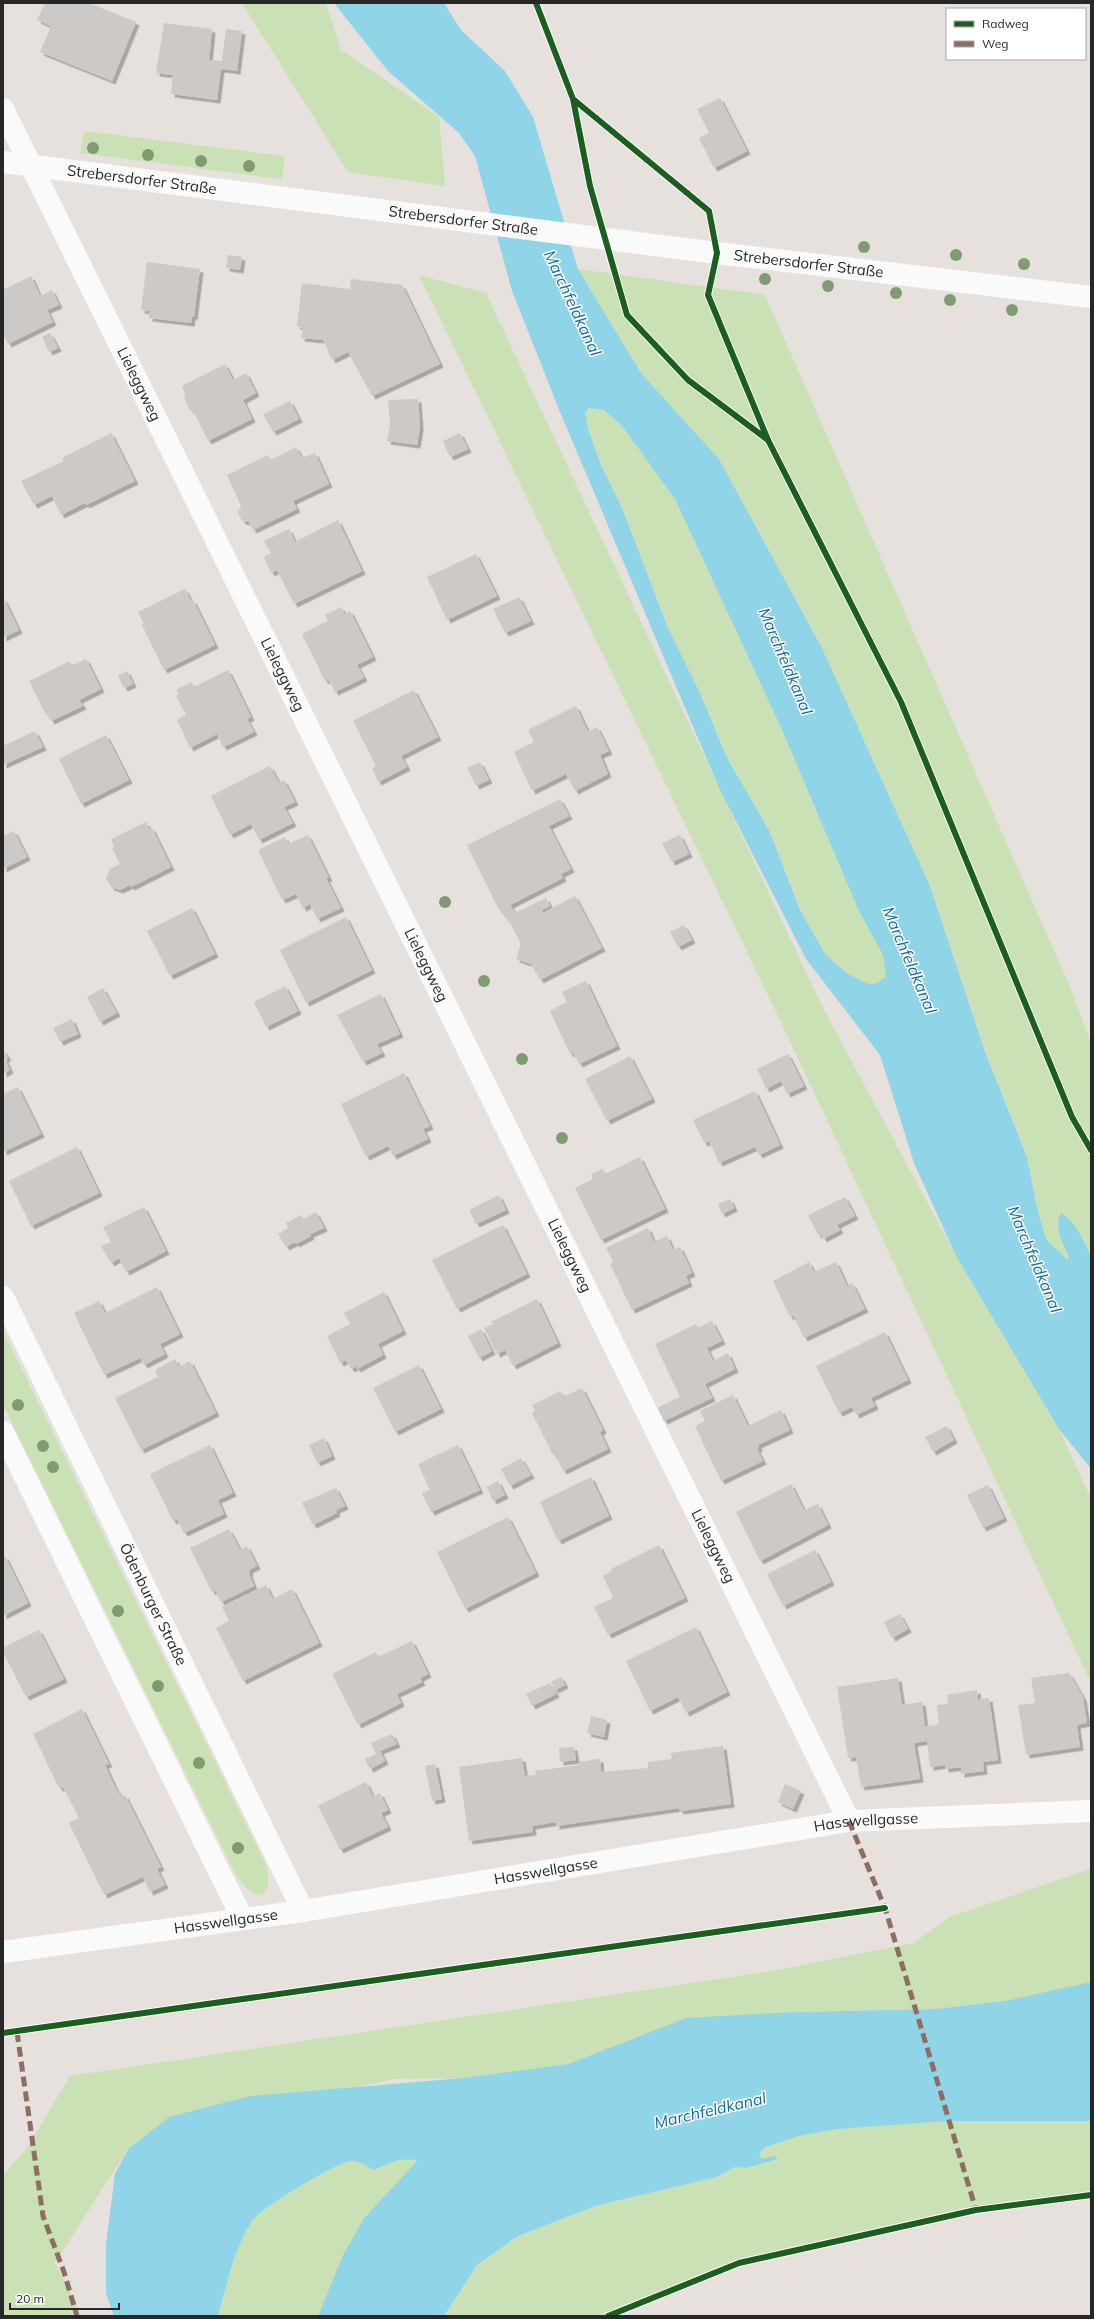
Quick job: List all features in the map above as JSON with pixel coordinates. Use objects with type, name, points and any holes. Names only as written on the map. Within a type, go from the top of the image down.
[{"type":"street","name":"Lieleggweg","points":[[3,109],[849,1821]]},
{"type":"street","name":"Strebersdorfer Straße","points":[[3,162],[677,248],[1091,297]]},
{"type":"street","name":"Ödenburger Straße","points":[[3,1297],[303,1911]]},
{"type":"street","points":[[3,1432],[242,1918]]},
{"type":"street","name":"Hasswellgasse","points":[[3,1952],[242,1918],[303,1911],[849,1821],[1091,1811]]},
{"type":"green space","points":[[242,3],[326,3],[341,50],[439,117],[445,186],[348,172]]},
{"type":"green space","points":[[85,131],[285,156],[282,179],[80,153]]},
{"type":"green space","points":[[578,269],[765,295],[1070,987],[1091,1043],[1091,1257],[1084,1242],[1057,1221],[1059,1233],[1069,1257],[1067,1259],[1046,1239],[1037,1208],[1027,1157],[984,1049],[930,886],[822,648],[719,459],[641,373]]},
{"type":"green space","points":[[419,275],[486,293],[822,1006],[956,1256],[1059,1429],[1091,1499],[1091,1683],[779,1018]]},
{"type":"green space","points":[[589,408],[604,410],[622,426],[675,499],[783,732],[858,909],[883,955],[886,976],[877,983],[869,984],[848,974],[826,955],[800,910],[769,830],[728,760],[700,693],[667,627],[623,510],[602,467],[589,432],[585,413]]},
{"type":"green space","points":[[3,1331],[266,1865],[268,1881],[265,1892],[262,1896],[252,1893],[242,1883],[234,1871],[3,1405]]},
{"type":"green space","points":[[1091,1869],[1091,1982],[1089,1984],[1005,2001],[935,2009],[796,2012],[747,2018],[686,2018],[568,2064],[463,2078],[393,2079],[353,2088],[169,2117],[128,2149],[55,2263],[82,2316],[3,2316],[3,2175],[27,2148],[70,2076],[772,1971],[914,1943],[949,1917]]},
{"type":"green space","points":[[947,2121],[1091,2121],[1091,2195],[976,2210],[739,2263],[608,2316],[444,2316],[477,2265],[518,2236],[595,2206],[717,2177],[734,2167],[746,2168],[778,2159],[775,2157],[762,2159],[759,2153],[774,2143],[796,2136],[821,2130],[848,2127]]},
{"type":"green space","points":[[407,2159],[417,2161],[364,2218],[343,2255],[318,2316],[218,2316],[240,2243],[252,2221],[258,2215],[315,2177],[343,2163],[351,2161],[357,2162],[366,2165],[373,2170],[389,2163]]},
{"type":"water","name":"Marchfeldkanal","points":[[334,3],[444,3],[461,30],[505,71],[533,117],[578,269],[641,373],[719,459],[822,648],[930,886],[984,1049],[1027,1157],[1037,1208],[1046,1239],[1067,1259],[1069,1257],[1058,1230],[1061,1213],[1071,1221],[1082,1238],[1091,1257],[1091,1469],[1059,1429],[956,1256],[914,1163],[880,1055],[806,959],[719,788],[560,412],[512,291],[475,156],[459,133],[388,71]],"holes":[[[589,408],[604,410],[622,426],[675,499],[783,732],[858,909],[883,955],[886,976],[877,983],[869,984],[848,974],[826,955],[800,910],[769,830],[728,760],[700,693],[667,626],[623,510],[602,467],[589,432],[585,413]]]},
{"type":"water","name":"Marchfeldkanal","points":[[1091,1982],[1091,2121],[947,2121],[837,2129],[798,2136],[766,2147],[759,2153],[762,2159],[775,2156],[778,2159],[746,2168],[734,2167],[717,2177],[595,2206],[518,2236],[477,2265],[444,2316],[318,2316],[343,2255],[364,2218],[417,2161],[406,2159],[400,2160],[373,2170],[366,2165],[351,2161],[343,2163],[315,2177],[268,2207],[252,2221],[240,2243],[218,2316],[114,2316],[106,2293],[106,2244],[115,2174],[128,2149],[169,2117],[250,2096],[463,2078],[568,2064],[686,2018],[796,2012],[935,2009],[1005,2001]]},
{"type":"building","points":[[45,3],[89,3],[136,22],[112,81],[40,52],[51,26],[37,20]]},
{"type":"building","points":[[164,23],[212,29],[209,60],[222,61],[226,29],[242,31],[237,71],[221,69],[217,100],[171,94],[173,75],[156,73]]},
{"type":"building","points":[[720,98],[747,151],[714,168],[699,138],[709,133],[697,109]]},
{"type":"building","points":[[228,255],[242,257],[240,270],[226,268]]},
{"type":"building","points":[[147,262],[200,269],[194,317],[192,316],[191,323],[149,318],[149,311],[141,310]]},
{"type":"building","points":[[31,276],[40,296],[52,290],[59,305],[47,310],[53,322],[8,344],[3,334],[3,290]]},
{"type":"building","points":[[351,279],[402,285],[440,364],[372,396],[348,352],[332,360],[323,340],[301,338],[303,328],[297,326],[302,283],[350,289]]},
{"type":"building","points":[[50,333],[58,348],[49,352],[42,337]]},
{"type":"building","points":[[225,364],[233,380],[246,373],[256,393],[243,400],[252,419],[208,441],[194,412],[190,410],[184,398],[185,393],[182,386]]},
{"type":"building","points":[[418,399],[420,427],[417,445],[387,441],[390,424],[388,400]]},
{"type":"building","points":[[290,401],[299,419],[273,432],[263,414]]},
{"type":"building","points":[[111,433],[135,481],[86,505],[85,503],[61,515],[52,496],[34,505],[21,481],[64,461],[62,458]]},
{"type":"building","points":[[460,433],[468,449],[450,457],[443,441]]},
{"type":"building","points":[[296,447],[302,458],[315,453],[329,484],[293,501],[297,509],[253,530],[249,522],[242,521],[238,512],[241,506],[227,475],[268,455],[270,460]]},
{"type":"building","points":[[338,520],[362,571],[294,604],[277,570],[271,573],[264,557],[271,553],[264,541],[289,529],[295,542]]},
{"type":"building","points":[[476,554],[497,596],[447,620],[427,577]]},
{"type":"building","points":[[185,589],[191,601],[193,600],[215,645],[164,670],[142,625],[144,624],[138,612]]},
{"type":"building","points":[[3,597],[19,630],[3,638]]},
{"type":"building","points":[[519,597],[531,621],[505,633],[493,609]]},
{"type":"building","points":[[341,607],[344,614],[350,611],[373,657],[357,665],[364,678],[335,692],[328,679],[325,681],[302,634],[328,621],[325,615]]},
{"type":"building","points":[[86,659],[101,689],[79,700],[83,706],[51,721],[48,715],[46,715],[29,681],[70,661],[72,666]]},
{"type":"building","points":[[228,670],[251,717],[247,719],[254,732],[223,747],[217,734],[190,748],[177,720],[186,715],[176,696],[179,695],[176,690],[191,682],[194,687]]},
{"type":"building","points":[[127,671],[133,684],[124,688],[118,676]]},
{"type":"building","points":[[414,690],[438,737],[401,756],[407,767],[378,782],[372,768],[376,766],[353,721]]},
{"type":"building","points":[[576,706],[588,732],[597,727],[609,751],[600,755],[608,774],[575,791],[566,774],[532,791],[514,752],[534,742],[528,730]]},
{"type":"building","points":[[35,731],[43,747],[3,765],[3,746]]},
{"type":"building","points":[[106,735],[129,780],[81,804],[59,759]]},
{"type":"building","points":[[480,762],[489,780],[476,786],[467,768]]},
{"type":"building","points":[[270,766],[279,783],[284,780],[295,802],[284,807],[293,823],[259,840],[251,824],[230,835],[211,796]]},
{"type":"building","points":[[560,799],[569,816],[549,826],[571,869],[561,874],[563,878],[510,905],[515,913],[546,898],[550,906],[542,910],[543,913],[575,896],[602,948],[540,980],[531,964],[516,959],[521,944],[507,917],[505,918],[501,909],[499,910],[467,845]]},
{"type":"building","points":[[146,822],[149,829],[152,828],[171,867],[131,887],[130,885],[120,890],[111,887],[106,878],[110,869],[120,864],[112,848],[114,846],[111,839]]},
{"type":"building","points":[[14,831],[27,857],[3,869],[3,836]]},
{"type":"building","points":[[308,835],[329,878],[326,878],[341,908],[317,919],[310,904],[303,908],[296,894],[282,900],[258,850],[285,837],[288,844]]},
{"type":"building","points":[[680,835],[689,854],[672,862],[662,843]]},
{"type":"building","points":[[192,908],[215,954],[170,976],[147,931]]},
{"type":"building","points":[[346,917],[372,970],[306,1003],[280,950]]},
{"type":"building","points":[[684,925],[692,940],[678,947],[670,932]]},
{"type":"building","points":[[586,981],[617,1046],[579,1064],[573,1052],[570,1054],[550,1011],[567,1002],[562,992]]},
{"type":"building","points":[[285,986],[298,1011],[266,1027],[254,1002]]},
{"type":"building","points":[[103,988],[117,1013],[100,1022],[87,997]]},
{"type":"building","points":[[381,994],[400,1034],[377,1044],[382,1053],[363,1062],[337,1015]]},
{"type":"building","points":[[72,1019],[78,1034],[60,1042],[53,1028]]},
{"type":"building","points":[[3,1049],[8,1058],[5,1059],[10,1070],[3,1074]]},
{"type":"building","points":[[788,1054],[804,1086],[787,1094],[781,1081],[766,1089],[757,1069]]},
{"type":"building","points":[[630,1056],[652,1099],[607,1121],[585,1079]]},
{"type":"building","points":[[404,1073],[430,1126],[423,1129],[428,1139],[393,1156],[388,1146],[366,1157],[341,1104]]},
{"type":"building","points":[[18,1087],[41,1134],[3,1152],[3,1094]]},
{"type":"building","points":[[755,1091],[780,1145],[759,1155],[755,1147],[719,1163],[709,1141],[704,1143],[693,1120]]},
{"type":"building","points":[[77,1147],[99,1193],[31,1226],[9,1181]]},
{"type":"building","points":[[640,1157],[665,1209],[601,1240],[575,1188],[593,1179],[591,1174],[602,1169],[605,1174]]},
{"type":"building","points":[[499,1195],[506,1210],[476,1224],[469,1210]]},
{"type":"building","points":[[845,1197],[855,1216],[837,1225],[840,1230],[823,1239],[821,1234],[818,1235],[808,1215]]},
{"type":"building","points":[[730,1199],[734,1208],[722,1214],[718,1204]]},
{"type":"building","points":[[144,1207],[166,1251],[126,1272],[119,1258],[111,1263],[101,1246],[111,1242],[103,1227]]},
{"type":"building","points":[[316,1212],[324,1228],[310,1234],[311,1236],[296,1244],[295,1242],[286,1247],[278,1234],[288,1228],[286,1223],[301,1215],[303,1219]]},
{"type":"building","points":[[503,1225],[527,1274],[457,1309],[432,1260]]},
{"type":"building","points":[[648,1228],[654,1242],[667,1236],[673,1250],[680,1247],[692,1273],[686,1276],[689,1283],[632,1310],[610,1264],[613,1262],[606,1248]]},
{"type":"building","points":[[809,1262],[814,1272],[836,1262],[847,1286],[852,1283],[865,1309],[804,1338],[793,1315],[790,1317],[773,1281]]},
{"type":"building","points":[[157,1287],[180,1334],[160,1344],[165,1354],[144,1365],[140,1358],[104,1375],[74,1313],[99,1301],[105,1313]]},
{"type":"building","points":[[384,1292],[403,1331],[378,1344],[383,1355],[357,1369],[356,1366],[351,1369],[346,1360],[340,1363],[327,1336],[350,1324],[344,1313]]},
{"type":"building","points":[[537,1299],[558,1343],[513,1366],[505,1350],[497,1354],[484,1328],[493,1324],[491,1322]]},
{"type":"building","points":[[712,1321],[722,1341],[707,1348],[713,1361],[728,1353],[735,1369],[705,1384],[712,1398],[664,1421],[657,1408],[680,1397],[655,1344],[696,1324],[698,1328]]},
{"type":"building","points":[[481,1329],[492,1351],[479,1358],[468,1336]]},
{"type":"building","points":[[885,1332],[908,1380],[871,1398],[875,1406],[856,1415],[852,1407],[839,1413],[816,1366]]},
{"type":"building","points":[[175,1359],[179,1367],[190,1361],[216,1413],[141,1450],[115,1398],[158,1377],[155,1370]]},
{"type":"building","points":[[419,1365],[441,1409],[395,1432],[373,1388]]},
{"type":"building","points":[[582,1388],[603,1430],[600,1432],[608,1449],[563,1471],[555,1454],[553,1455],[532,1413],[535,1411],[532,1405],[560,1391],[563,1397]]},
{"type":"building","points":[[733,1395],[748,1426],[781,1410],[790,1430],[758,1445],[759,1448],[757,1449],[763,1461],[721,1481],[695,1426],[705,1421],[700,1411]]},
{"type":"building","points":[[947,1426],[954,1440],[933,1452],[925,1437]]},
{"type":"building","points":[[324,1438],[332,1456],[317,1463],[309,1445]]},
{"type":"building","points":[[210,1445],[233,1493],[218,1500],[224,1514],[184,1533],[177,1519],[173,1521],[150,1474]]},
{"type":"building","points":[[458,1445],[480,1490],[431,1512],[422,1493],[430,1490],[418,1464]]},
{"type":"building","points":[[521,1458],[531,1475],[510,1486],[501,1469]]},
{"type":"building","points":[[591,1477],[609,1516],[558,1541],[540,1502]]},
{"type":"building","points":[[498,1481],[505,1495],[493,1501],[487,1487]]},
{"type":"building","points":[[791,1484],[804,1510],[818,1504],[828,1525],[760,1561],[736,1512]]},
{"type":"building","points":[[988,1485],[1004,1518],[983,1528],[967,1495]]},
{"type":"building","points":[[336,1488],[345,1506],[336,1510],[337,1513],[313,1525],[302,1503]]},
{"type":"building","points":[[508,1517],[536,1573],[465,1609],[437,1552]]},
{"type":"building","points":[[229,1529],[240,1550],[247,1546],[257,1566],[249,1570],[254,1586],[221,1602],[215,1590],[212,1592],[190,1548]]},
{"type":"building","points":[[659,1545],[685,1598],[608,1635],[594,1607],[613,1598],[603,1576],[612,1571],[611,1569]]},
{"type":"building","points":[[815,1550],[831,1582],[783,1606],[767,1574]]},
{"type":"building","points":[[5,1556],[28,1603],[3,1616],[3,1557]]},
{"type":"building","points":[[266,1585],[273,1599],[292,1589],[319,1643],[243,1681],[216,1628],[229,1621],[222,1607]]},
{"type":"building","points":[[900,1614],[908,1629],[892,1638],[884,1622]]},
{"type":"building","points":[[696,1627],[727,1692],[686,1713],[678,1697],[650,1711],[626,1661]]},
{"type":"building","points":[[39,1630],[64,1679],[26,1697],[4,1654],[3,1655],[3,1645],[4,1647]]},
{"type":"building","points":[[412,1641],[428,1674],[420,1678],[422,1682],[397,1694],[401,1703],[358,1725],[332,1674],[376,1652],[378,1657]]},
{"type":"building","points":[[1069,1673],[1083,1697],[1087,1723],[1077,1725],[1080,1747],[1026,1755],[1018,1705],[1035,1703],[1031,1678]]},
{"type":"building","points":[[561,1677],[565,1685],[555,1690],[551,1682]]},
{"type":"building","points":[[898,1678],[902,1705],[922,1702],[925,1727],[939,1724],[937,1705],[948,1704],[947,1695],[977,1690],[978,1700],[989,1698],[998,1760],[983,1762],[984,1771],[961,1774],[961,1767],[945,1769],[945,1765],[930,1767],[927,1741],[914,1743],[920,1779],[861,1787],[856,1757],[848,1758],[837,1687]]},
{"type":"building","points":[[550,1683],[556,1694],[532,1706],[526,1694]]},
{"type":"building","points":[[82,1709],[109,1764],[105,1765],[114,1785],[121,1797],[125,1795],[161,1867],[157,1869],[165,1885],[150,1892],[143,1877],[104,1895],[69,1823],[79,1818],[63,1787],[59,1788],[33,1734]]},
{"type":"building","points":[[591,1716],[607,1720],[604,1737],[587,1733]]},
{"type":"building","points":[[392,1734],[397,1744],[380,1751],[385,1761],[370,1769],[365,1759],[376,1754],[371,1743]]},
{"type":"building","points":[[723,1746],[731,1804],[680,1811],[679,1808],[556,1826],[556,1822],[532,1826],[533,1832],[469,1841],[459,1767],[522,1758],[525,1776],[536,1775],[535,1771],[580,1765],[580,1762],[600,1759],[601,1772],[648,1768],[648,1762],[672,1759],[671,1753]]},
{"type":"building","points":[[574,1747],[576,1760],[560,1762],[559,1748]]},
{"type":"building","points":[[435,1764],[442,1799],[432,1801],[425,1766]]},
{"type":"building","points":[[366,1782],[373,1797],[380,1793],[388,1810],[381,1813],[388,1827],[340,1850],[318,1806]]},
{"type":"building","points":[[785,1784],[801,1791],[793,1809],[778,1802]]},
{"type":"marked path","points":[[849,1821],[885,1908],[976,2210]]},
{"type":"marked path","points":[[17,2032],[43,2216],[64,2272],[77,2316]]},
{"type":"cycle path","points":[[536,3],[573,99],[590,186],[627,315],[688,380],[768,440]]},
{"type":"cycle path","points":[[573,99],[709,211],[717,253],[708,295],[768,440],[901,702],[1072,1117],[1091,1150]]},
{"type":"cycle path","points":[[3,2033],[885,1908]]},
{"type":"cycle path","points":[[608,2316],[739,2263],[976,2210],[1091,2195]]}]
